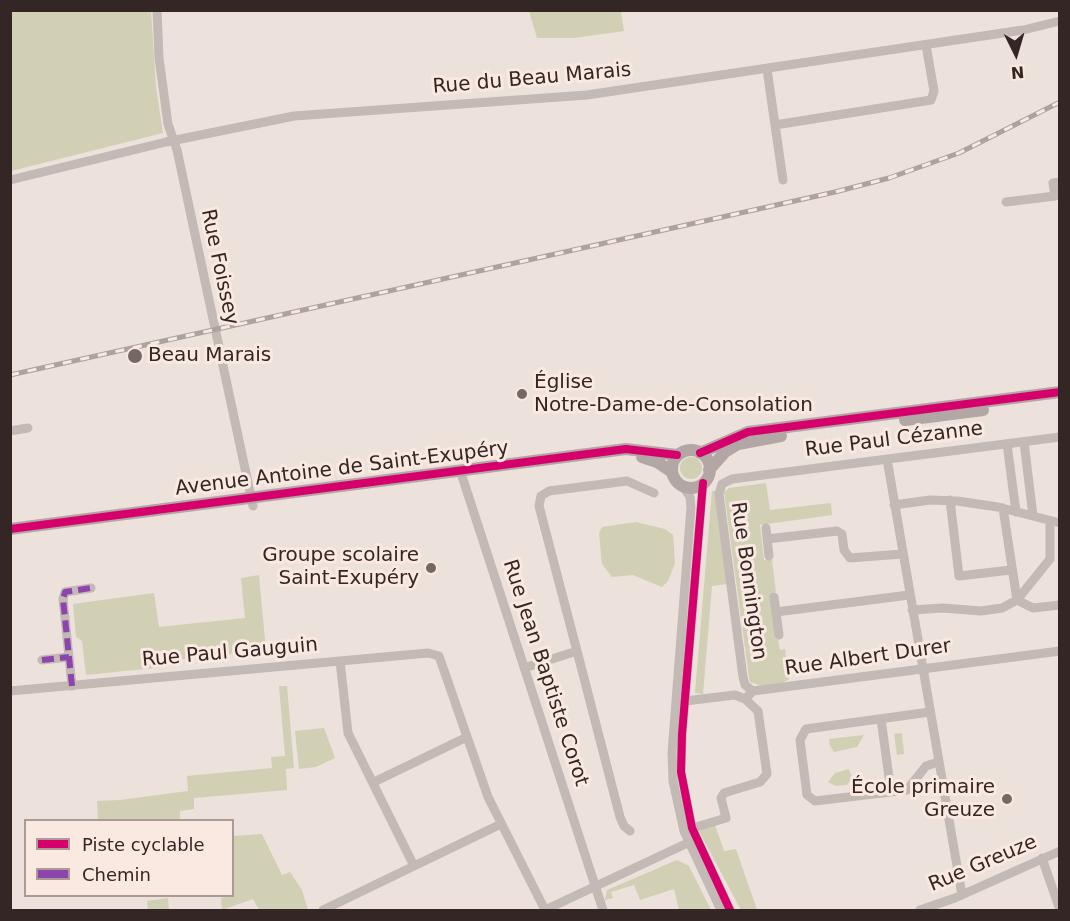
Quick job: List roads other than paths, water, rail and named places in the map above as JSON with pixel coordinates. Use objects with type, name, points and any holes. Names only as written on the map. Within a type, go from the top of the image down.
[{"type":"main road","points":[[700,453],[748,432],[1059,392]]},
{"type":"main road","points":[[710,470],[708,461],[700,453],[686,450],[677,455],[672,472],[676,481],[683,486],[693,488],[704,483],[710,470],[725,452],[751,440],[1059,400]]},
{"type":"main road","name":"Avenue Antoine de Saint-Exupéry","points":[[10,537],[626,449],[677,455]]},
{"type":"main road","name":"Avenue Antoine de Saint-Exupéry","points":[[461,474],[632,456],[657,462],[672,472]]},
{"type":"main road","name":"Avenue Antoine de Saint-Exupéry","points":[[10,529],[252,502]]},
{"type":"street","name":"Rue Foissey","points":[[157,10],[161,76],[173,140],[252,502]]},
{"type":"street","name":"Rue du Beau Marais","points":[[10,180],[173,140],[308,114],[587,95],[1023,30],[1059,21]]},
{"type":"street","points":[[775,125],[931,100],[934,92],[926,45]]},
{"type":"street","points":[[767,69],[783,180]]},
{"type":"street","points":[[1006,202],[1055,196],[1053,183],[1059,182]]},
{"type":"street","points":[[10,431],[28,428]]},
{"type":"street","name":"Rue Paul Cézanne","points":[[732,479],[1059,437]]},
{"type":"street","points":[[1024,442],[1033,516]]},
{"type":"street","points":[[1007,444],[1016,512]]},
{"type":"street","points":[[887,459],[962,895]]},
{"type":"street","name":"Rue Jean Baptiste Corot","points":[[461,474],[603,910]]},
{"type":"street","name":"Rue Bonnington","points":[[732,479],[722,484],[719,494],[743,677],[745,685],[753,691]]},
{"type":"street","points":[[630,831],[624,826],[620,817],[539,499],[549,491],[627,481],[654,493]]},
{"type":"street","points":[[688,830],[681,772],[704,483]]},
{"type":"street","points":[[683,486],[690,497],[691,507],[672,768],[676,803],[721,910]]},
{"type":"street","points":[[894,505],[950,500],[1003,508],[1055,522],[1050,559],[1017,600],[1002,608],[981,611],[943,608],[912,610]]},
{"type":"street","points":[[950,500],[959,576],[1011,570]]},
{"type":"street","points":[[1003,508],[1017,600]]},
{"type":"street","points":[[765,528],[769,556]]},
{"type":"street","points":[[767,540],[837,531],[842,534],[845,553],[850,558],[902,554]]},
{"type":"street","points":[[72,686],[63,599],[65,592],[91,588]]},
{"type":"street","points":[[776,612],[909,595]]},
{"type":"street","points":[[774,597],[779,634]]},
{"type":"street","points":[[1017,600],[1033,608],[1059,605]]},
{"type":"street","points":[[524,668],[577,651]]},
{"type":"street","name":"Rue Albert Durer","points":[[753,691],[1059,651]]},
{"type":"street","points":[[340,661],[435,654],[441,660],[488,796],[545,910],[692,840]]},
{"type":"street","points":[[42,660],[69,657]]},
{"type":"street","name":"Rue Paul Gauguin","points":[[10,691],[340,661],[347,729],[414,866]]},
{"type":"street","points":[[745,699],[753,691]]},
{"type":"street","points":[[685,701],[735,694],[745,699],[758,711],[767,774],[760,782],[722,795],[726,818],[688,830]]},
{"type":"street","points":[[930,712],[804,731],[800,740],[807,796],[813,801],[911,788],[926,766],[938,762]]},
{"type":"street","points":[[881,719],[891,792]]},
{"type":"street","points":[[374,782],[467,737]]},
{"type":"street","points":[[323,910],[501,824]]},
{"type":"street","points":[[692,840],[730,910]]},
{"type":"street","name":"Rue Greuze","points":[[920,910],[962,895],[1059,850]]},
{"type":"street","points":[[1042,858],[1059,910]]},
{"type":"railway","points":[[10,375],[835,192],[889,178],[959,153],[1060,102]]},
{"type":"place","name":"Beau Marais","points":[[135,356]]},
{"type":"place","name":"Église Notre-Dame-de-Consolation","points":[[522,394]]},
{"type":"place","name":"Groupe scolaire Saint-Exupéry","points":[[431,568]]},
{"type":"place","name":"École primaire Greuze","points":[[1007,799]]}]
